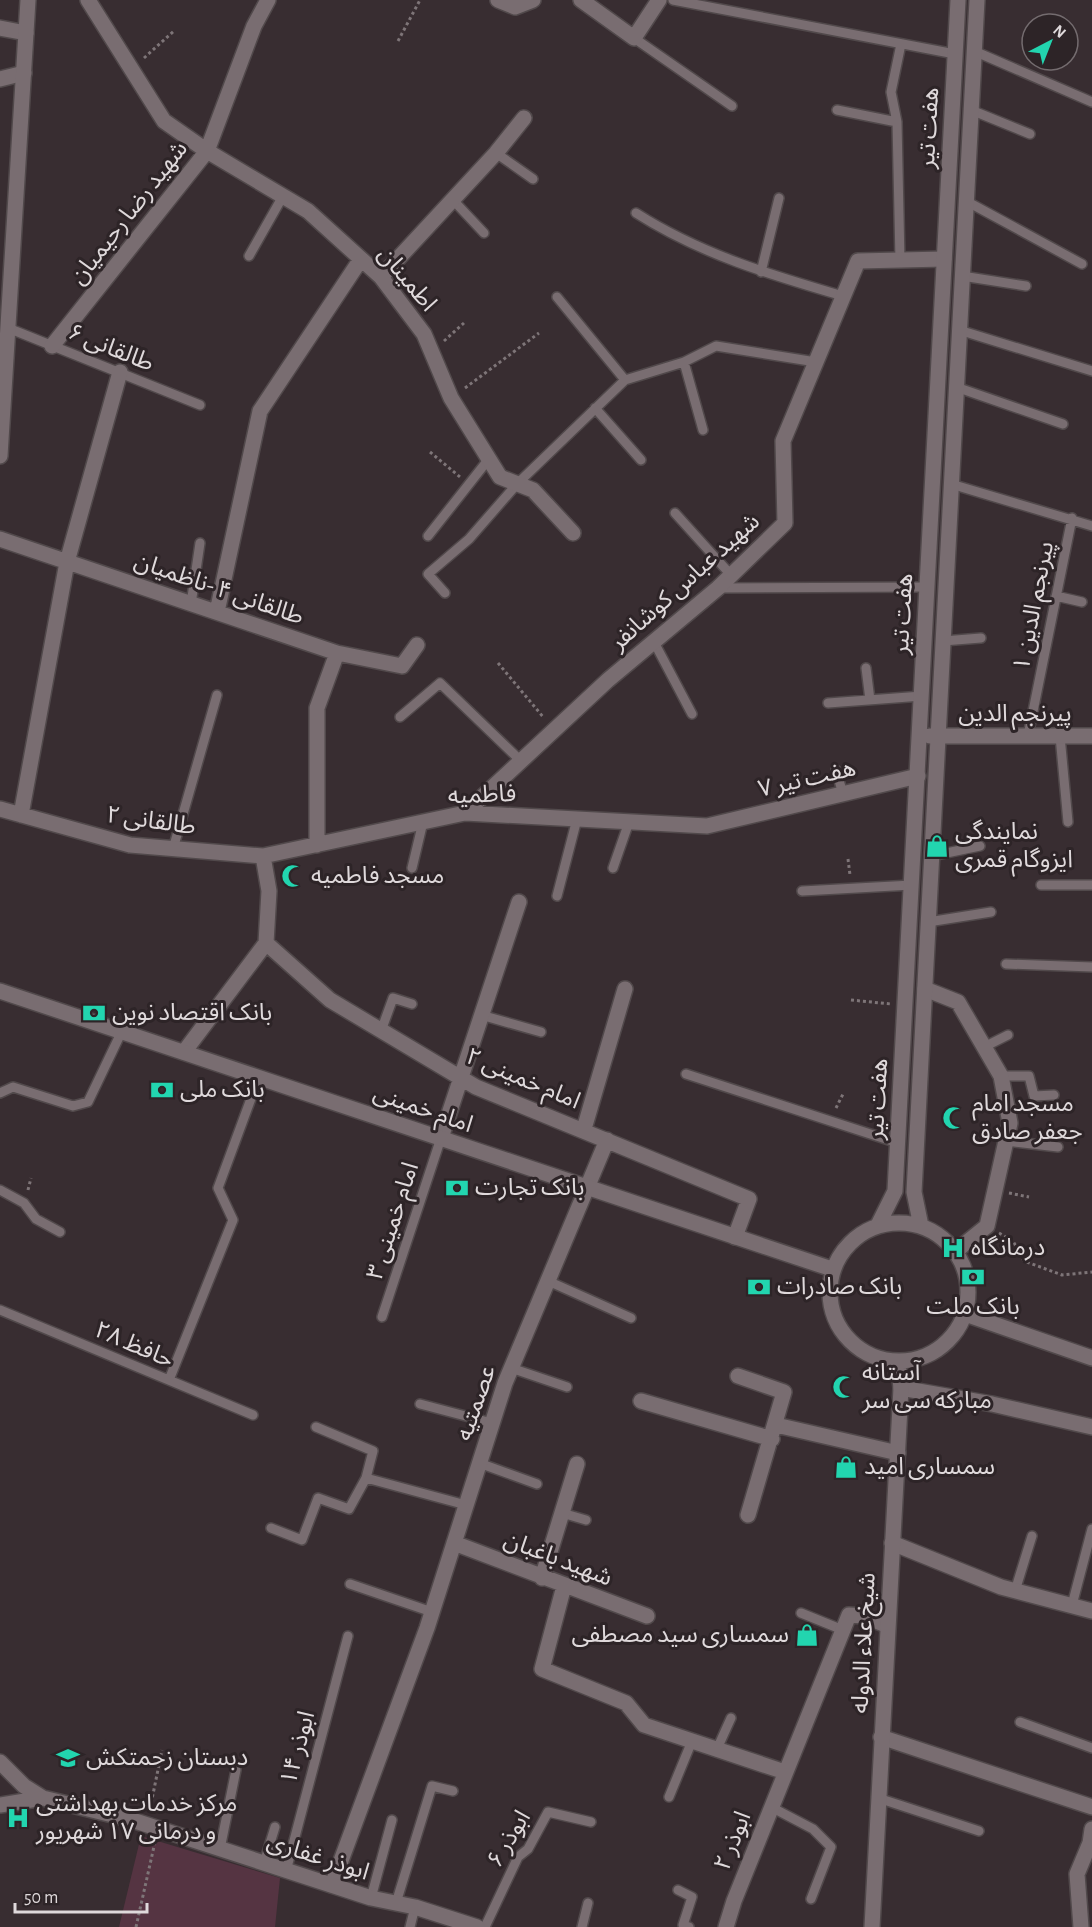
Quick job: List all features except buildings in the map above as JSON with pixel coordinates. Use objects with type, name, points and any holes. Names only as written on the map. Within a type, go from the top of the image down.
[{"type":"street","points":[[0,456],[2,390],[8,328],[28,0]]},
{"type":"street","name":"اطمینان","points":[[88,0],[164,121],[207,151],[308,211],[381,277],[424,334],[451,398],[500,477],[533,490],[573,533]]},
{"type":"street","points":[[498,0],[515,7],[533,0]]},
{"type":"street","points":[[581,0],[634,38],[659,0]]},
{"type":"street","name":"هفت تیر","points":[[878,1225],[895,1191],[958,0]]},
{"type":"street","name":"هفت تیر","points":[[921,1226],[914,1192],[976,0]]},
{"type":"street","name":"شهید رضا رحیمیان","points":[[52,346],[207,151],[264,2]]},
{"type":"street","points":[[0,28],[26,33]]},
{"type":"street","points":[[0,79],[24,73]]},
{"type":"street","points":[[381,277],[496,153],[524,118]]},
{"type":"street","points":[[217,612],[261,411],[361,259]]},
{"type":"street","points":[[900,261],[944,260]]},
{"type":"street","name":"شهید عباس کوشانفر","points":[[465,813],[654,642],[718,588],[785,523],[783,441],[858,261],[900,261]]},
{"type":"street","points":[[21,815],[67,562],[120,372]]},
{"type":"street","name":"طالقانی ۴ -ناظمیان","points":[[0,539],[337,653],[402,666],[417,645]]},
{"type":"street","points":[[317,845],[317,708],[337,653]]},
{"type":"street","name":"پیرنجم الدین","points":[[920,736],[1092,736]]},
{"type":"street","name":"هفت تیر ۷","points":[[706,826],[918,776]]},
{"type":"street","name":"طالقانی ۲","points":[[0,809],[130,845],[263,856]]},
{"type":"street","name":"فاطمیه","points":[[263,856],[465,813],[706,826]]},
{"type":"street","points":[[184,1052],[266,943],[269,891],[263,856]]},
{"type":"street","points":[[441,1138],[519,902]]},
{"type":"street","name":"امام خمینی ۲","points":[[266,943],[330,1000],[476,1087],[584,1129],[749,1199],[735,1237]]},
{"type":"street","points":[[584,1129],[626,989]]},
{"type":"street","points":[[925,989],[958,1002],[1000,1076],[1010,1123],[987,1226],[956,1251]]},
{"type":"street","name":"امام خمینی","points":[[0,991],[832,1269]]},
{"type":"street","name":"عصمتیه","points":[[332,1885],[427,1628],[511,1368],[607,1140]]},
{"type":"street","points":[[899,1222],[921,1226],[940,1236],[956,1251],[966,1271],[969,1293],[965,1314],[955,1334],[939,1349],[920,1359],[898,1362],[876,1358],[857,1348],[842,1332],[832,1312],[829,1291],[832,1269],[842,1250],[858,1235],[878,1225],[899,1222]]},
{"type":"street","points":[[965,1314],[1092,1358]]},
{"type":"street","name":"شیخ علاء الدوله","points":[[872,1927],[886,1625],[901,1388],[898,1362]]},
{"type":"street","points":[[738,1376],[784,1392],[748,1515]]},
{"type":"street","points":[[901,1388],[992,1404],[1092,1427]]},
{"type":"street","points":[[641,1401],[774,1432],[898,1453]]},
{"type":"street","points":[[542,1578],[577,1464]]},
{"type":"street","name":"شهید باغبان","points":[[454,1543],[647,1617]]},
{"type":"street","points":[[892,1543],[948,1568],[1015,1591],[1092,1611]]},
{"type":"street","points":[[564,1586],[542,1669],[626,1703],[644,1725],[785,1772]]},
{"type":"street","points":[[843,1630],[849,1615],[864,1616],[886,1625]]},
{"type":"street","name":"ابوذر ۲","points":[[726,1927],[771,1807],[843,1630]]},
{"type":"street","points":[[881,1737],[1092,1807]]},
{"type":"street","points":[[0,1762],[24,1786],[43,1798]]},
{"type":"street","points":[[0,1805],[43,1798]]},
{"type":"street","name":"ابوذر غفاری","points":[[43,1798],[152,1827],[371,1898],[415,1907],[477,1927]]},
{"type":"street","points":[[1084,1925],[1077,1875],[1090,1843],[1092,1828]]},
{"type":"lane","points":[[673,0],[955,54]]},
{"type":"lane","points":[[634,38],[732,106]]},
{"type":"lane","points":[[900,261],[897,122],[891,92],[901,44]]},
{"type":"lane","points":[[974,51],[1092,102]]},
{"type":"lane","points":[[837,110],[897,122]]},
{"type":"lane","points":[[971,110],[1030,134]]},
{"type":"lane","points":[[496,153],[533,179]]},
{"type":"lane","points":[[249,256],[282,196]]},
{"type":"lane","points":[[761,272],[779,198]]},
{"type":"lane","points":[[453,200],[484,233]]},
{"type":"lane","points":[[966,201],[1082,264]]},
{"type":"lane","points":[[636,213],[665,232],[738,265],[843,296]]},
{"type":"lane","points":[[962,276],[1026,286]]},
{"type":"lane","points":[[557,297],[625,380]]},
{"type":"lane","name":"طالقانی ۶","points":[[8,328],[200,405]]},
{"type":"lane","points":[[959,330],[1092,370]]},
{"type":"lane","points":[[445,593],[428,574],[469,539],[517,484],[625,380],[684,362],[716,346],[816,362]]},
{"type":"lane","points":[[684,362],[703,430]]},
{"type":"lane","points":[[956,387],[1063,424]]},
{"type":"lane","points":[[595,408],[641,460]]},
{"type":"lane","points":[[428,536],[488,460]]},
{"type":"lane","points":[[951,484],[1072,518],[1092,526]]},
{"type":"lane","points":[[675,513],[731,575]]},
{"type":"lane","name":"پیرنجم الدین ۱","points":[[1028,736],[1072,518]]},
{"type":"lane","points":[[191,604],[200,543]]},
{"type":"lane","points":[[718,588],[927,587]]},
{"type":"lane","points":[[1056,596],[1082,602]]},
{"type":"lane","points":[[943,641],[981,638]]},
{"type":"lane","points":[[654,642],[692,714]]},
{"type":"lane","points":[[866,668],[870,700]]},
{"type":"lane","points":[[400,717],[440,683],[522,762]]},
{"type":"lane","points":[[172,849],[216,695]]},
{"type":"lane","points":[[828,703],[922,696]]},
{"type":"lane","points":[[1060,736],[1068,822]]},
{"type":"lane","points":[[836,770],[843,794]]},
{"type":"lane","points":[[557,896],[577,819]]},
{"type":"lane","points":[[412,868],[423,822]]},
{"type":"lane","points":[[613,868],[629,822]]},
{"type":"lane","points":[[932,856],[980,846]]},
{"type":"lane","points":[[802,891],[912,885]]},
{"type":"lane","points":[[1041,885],[1092,885]]},
{"type":"lane","points":[[928,922],[991,912]]},
{"type":"lane","points":[[1006,964],[1092,967]]},
{"type":"lane","points":[[381,1031],[393,998],[412,1004]]},
{"type":"lane","points":[[481,1016],[540,1032]]},
{"type":"lane","points":[[0,1093],[13,1088],[73,1106],[88,1102],[122,1031]]},
{"type":"lane","points":[[984,1047],[1008,1035]]},
{"type":"lane","points":[[686,1074],[898,1143]]},
{"type":"lane","points":[[1000,1076],[1029,1076],[1034,1096],[1054,1095]]},
{"type":"lane","points":[[169,1380],[233,1220],[219,1188],[259,1077]]},
{"type":"lane","name":"امام خمینی ۳","points":[[382,1317],[441,1138]]},
{"type":"lane","points":[[1006,1141],[1058,1147]]},
{"type":"lane","points":[[0,1190],[24,1203],[36,1219],[60,1232]]},
{"type":"lane","points":[[548,1281],[631,1318]]},
{"type":"lane","name":"حافظ ۲۸","points":[[0,1310],[253,1415]]},
{"type":"lane","points":[[511,1368],[567,1387]]},
{"type":"lane","points":[[420,1404],[492,1423]]},
{"type":"lane","points":[[271,1528],[302,1540],[318,1498],[349,1509],[366,1478],[373,1451],[316,1427]]},
{"type":"lane","points":[[480,1463],[537,1484]]},
{"type":"lane","points":[[366,1478],[466,1505]]},
{"type":"lane","points":[[562,1513],[586,1520]]},
{"type":"lane","points":[[1072,1605],[1092,1529]]},
{"type":"lane","points":[[1015,1591],[1032,1536]]},
{"type":"lane","points":[[350,1584],[432,1612]]},
{"type":"lane","points":[[801,1613],[843,1630]]},
{"type":"lane","name":"ابوذر ۱۴","points":[[286,1870],[348,1636]]},
{"type":"lane","points":[[717,1749],[731,1718]]},
{"type":"lane","points":[[1020,1722],[1092,1748]]},
{"type":"lane","points":[[669,1797],[692,1741]]},
{"type":"lane","points":[[220,1849],[236,1770]]},
{"type":"lane","points":[[396,1903],[432,1786],[453,1791]]},
{"type":"lane","points":[[878,1798],[979,1832]]},
{"type":"lane","points":[[771,1807],[813,1828],[831,1847],[811,1899]]},
{"type":"lane","name":"ابوذر ۶","points":[[484,1927],[518,1857],[528,1849],[548,1812],[591,1822]]},
{"type":"lane","points":[[371,1898],[392,1820]]},
{"type":"lane","points":[[264,1863],[275,1827]]},
{"type":"lane","points":[[678,1890],[692,1897],[683,1925],[689,1927]]},
{"type":"lane","points":[[582,1927],[588,1903]]},
{"type":"lane","points":[[410,1927],[415,1907]]},
{"type":"path","points":[[398,41],[420,0]]},
{"type":"path","points":[[131,69],[174,31]]},
{"type":"path","points":[[432,352],[464,323]]},
{"type":"path","points":[[451,398],[539,333]]},
{"type":"path","points":[[430,452],[468,484]]},
{"type":"path","points":[[498,663],[555,731]]},
{"type":"path","points":[[851,1000],[905,1006]]},
{"type":"path","points":[[830,1121],[844,1092]]},
{"type":"path","points":[[987,1226],[1013,1241],[1024,1261],[1062,1275],[1092,1272]]},
{"type":"path","points":[[136,1927],[162,1750]]},
{"type":"shaded area","points":[[141,1836],[280,1878],[275,1927],[119,1927]]},
{"type":"place","name":"نمایندگی ایزوگام قمری","points":[[937,846]]},
{"type":"place","name":"مسجد فاطمیه","points":[[293,876]]},
{"type":"place","name":"بانک اقتصاد نوین","points":[[94,1013]]},
{"type":"place","name":"بانک ملی","points":[[162,1090]]},
{"type":"place","name":"مسجد امام جعفر صادق","points":[[954,1118]]},
{"type":"place","name":"بانک تجارت","points":[[457,1188]]},
{"type":"place","name":"درمانگاه","points":[[953,1248]]},
{"type":"place","name":"بانک ملت","points":[[973,1277]]},
{"type":"place","name":"بانک صادرات","points":[[759,1287]]},
{"type":"place","name":"آستانه مبارکه سی سر","points":[[844,1387]]},
{"type":"place","name":"سمساری امید","points":[[846,1467]]},
{"type":"place","name":"سمساری سید مصطفی","points":[[807,1635]]},
{"type":"place","name":"دبستان زحمتکش","points":[[68,1758]]},
{"type":"place","name":"مرکز خدمات بهداشتی و درمانی ۱۷ شهریور","points":[[18,1818]]}]
